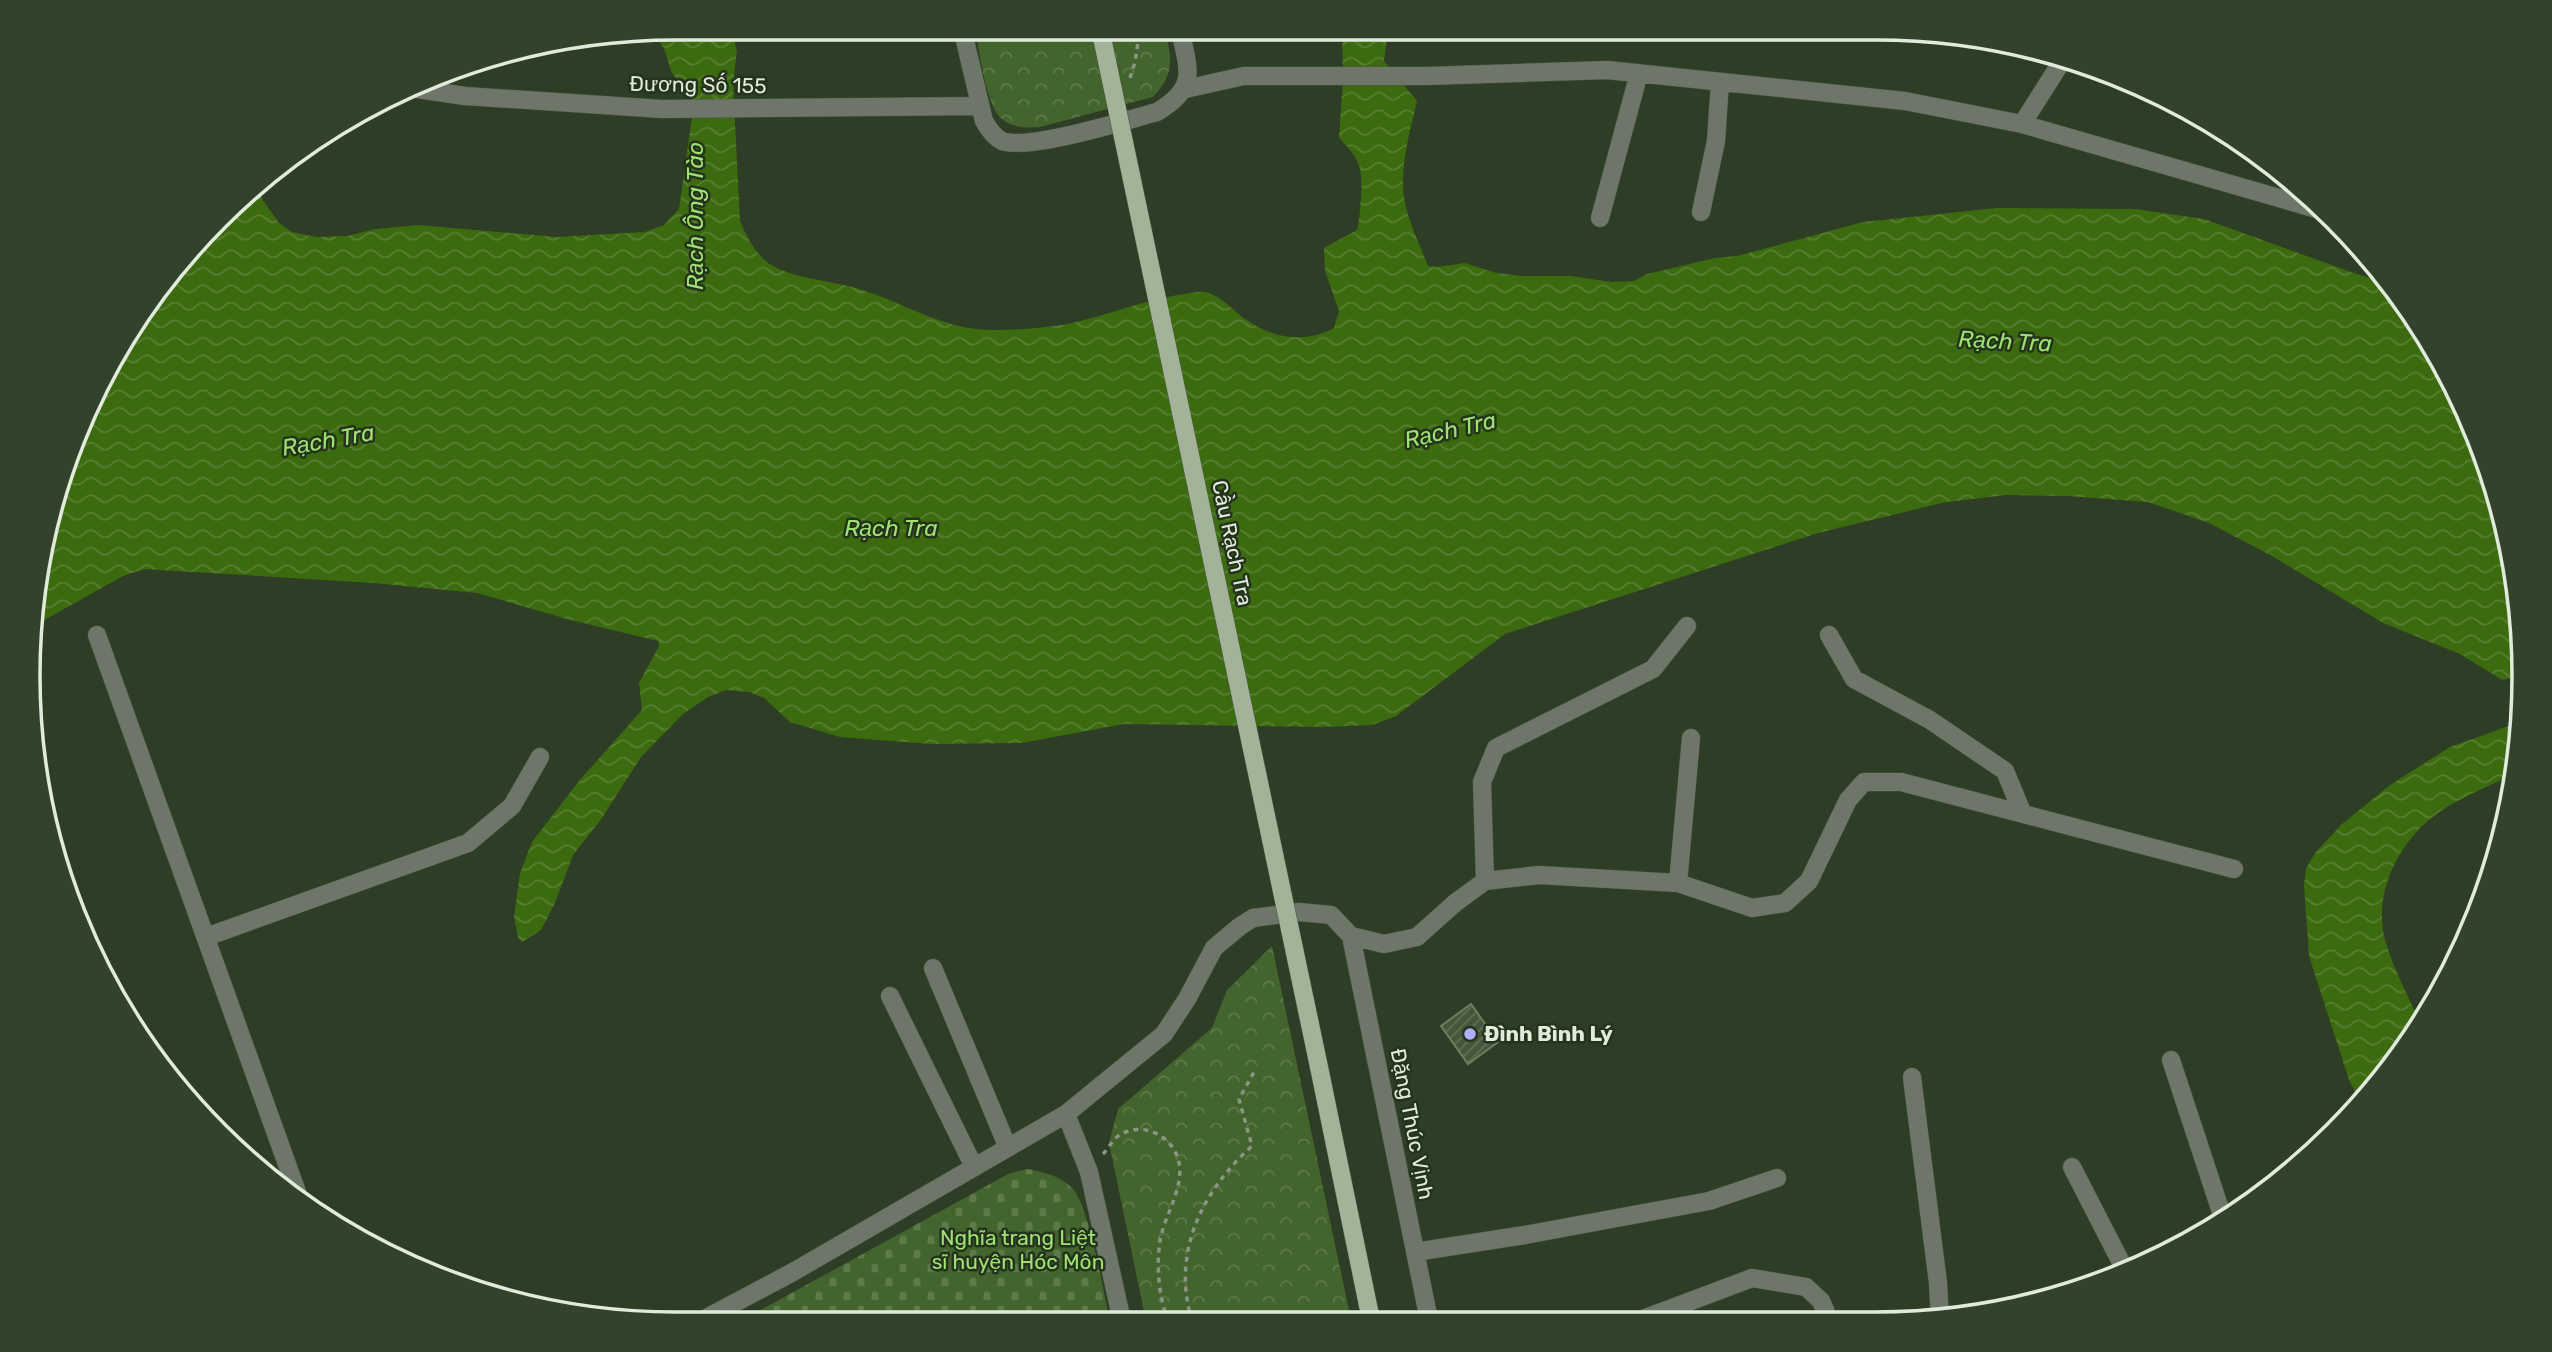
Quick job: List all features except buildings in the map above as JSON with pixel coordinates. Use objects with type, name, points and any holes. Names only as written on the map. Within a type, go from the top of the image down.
[{"type":"main road","name":"Cầu Rạch Tra","points":[[1102,40],[1369,1312]]},
{"type":"street","points":[[965,40],[984,121],[990,132],[1003,141],[1061,137],[1109,125],[1157,112],[1185,89],[1244,76],[1427,76],[1572,70],[1639,73],[1905,100],[2022,124],[2303,205]]},
{"type":"street","points":[[1182,40],[1188,71],[1185,89]]},
{"type":"street","points":[[2022,124],[2058,67]]},
{"type":"street","points":[[1600,218],[1639,73]]},
{"type":"street","points":[[1701,212],[1716,141],[1720,82]]},
{"type":"street","name":"Đương Số 155","points":[[430,90],[555,103],[687,110],[980,106]]},
{"type":"street","points":[[1485,881],[1482,782],[1496,748],[1653,669],[1687,626]]},
{"type":"street","points":[[97,635],[295,1185]]},
{"type":"street","points":[[1829,635],[1854,679],[1930,720],[2005,771],[2022,812]]},
{"type":"street","points":[[1678,883],[1691,738]]},
{"type":"street","points":[[206,937],[468,843],[512,806],[540,757]]},
{"type":"street","points":[[718,1312],[793,1272],[1066,1114],[1164,1034],[1187,999],[1214,948],[1253,918],[1299,912],[1331,915],[1351,936],[1384,944],[1417,937],[1485,881],[1539,875],[1678,883],[1752,908],[1785,903],[1809,881],[1848,800],[1864,782],[1901,782],[2234,869]]},
{"type":"street","name":"Đặng Thúc Vịnh","points":[[1351,936],[1427,1312]]},
{"type":"street","points":[[933,968],[1008,1147]]},
{"type":"street","points":[[890,996],[974,1167]]},
{"type":"street","points":[[2171,1060],[2220,1210]]},
{"type":"street","points":[[1912,1077],[1939,1308]]},
{"type":"street","points":[[1066,1114],[1089,1172],[1120,1312]]},
{"type":"street","points":[[2072,1167],[2120,1262]]},
{"type":"street","points":[[1415,1252],[1709,1201],[1777,1178]]},
{"type":"street","points":[[1664,1312],[1752,1278],[1805,1287],[1821,1301],[1826,1312]]},
{"type":"path","points":[[1128,85],[1138,40]]},
{"type":"path","points":[[1189,1312],[1187,1258],[1193,1227],[1205,1200],[1222,1177],[1252,1146],[1239,1099],[1254,1072]]},
{"type":"path","points":[[1089,1172],[1117,1138],[1134,1129],[1151,1130],[1173,1147],[1180,1164],[1179,1180],[1160,1241],[1158,1272],[1165,1312]]},
{"type":"green space","points":[[977,40],[1167,40],[1170,57],[1168,73],[1153,97],[1040,127],[1015,126],[1002,119],[996,113],[984,77]]},
{"type":"green space","points":[[1272,946],[1349,1312],[1144,1312],[1109,1143],[1118,1109],[1212,1028],[1227,990]]},
{"type":"green space","name":"Nghĩa trang Liệt sĩ huyện Hóc Môn","points":[[1028,1169],[1046,1173],[1073,1189],[1085,1214],[1108,1312],[757,1312],[1010,1173]]},
{"type":"water","name":"Rạch Tra","points":[[734,40],[737,51],[733,83],[740,221],[751,242],[766,261],[789,273],[862,290],[940,320],[974,329],[1010,330],[1063,325],[1150,301],[1201,292],[1217,297],[1245,319],[1266,331],[1288,337],[1311,336],[1334,328],[1339,311],[1325,271],[1324,248],[1357,230],[1361,187],[1359,164],[1339,138],[1342,40],[1387,40],[1384,61],[1417,101],[1406,151],[1403,193],[1411,225],[1428,266],[1465,263],[1496,273],[1521,276],[1571,276],[1611,282],[1634,281],[1647,274],[1715,258],[1737,256],[1863,222],[1997,208],[2135,209],[2204,219],[2371,278],[2405,323],[2446,395],[2478,472],[2490,511],[2506,593],[2512,678],[2502,680],[2460,654],[2383,623],[2272,556],[2209,523],[2148,502],[2007,495],[1946,502],[1818,533],[1505,634],[1396,716],[1372,725],[1323,727],[1124,724],[1022,743],[931,744],[840,737],[790,722],[764,698],[749,692],[726,690],[708,697],[683,714],[641,757],[600,821],[573,855],[555,903],[541,930],[522,942],[518,937],[514,917],[520,873],[532,842],[579,781],[642,710],[639,683],[659,646],[658,641],[477,593],[373,583],[144,569],[123,576],[43,621],[52,552],[74,472],[106,395],[125,358],[147,323],[198,257],[226,226],[257,198],[261,195],[279,223],[292,232],[316,237],[347,236],[376,229],[419,225],[557,237],[645,232],[664,225],[679,209],[694,103],[671,71],[664,48],[659,41]]},
{"type":"water","points":[[2509,726],[2503,779],[2460,799],[2430,819],[2406,844],[2390,875],[2382,909],[2382,926],[2393,963],[2416,1012],[2356,1093],[2349,1080],[2309,956],[2304,886],[2306,868],[2316,852],[2341,825],[2390,785],[2450,747]]},
{"type":"place","name":"Đình Bình Lý","points":[[1470,1034]]},
{"type":"water label","name":"Rạch Ông Tào","points":[[695,216]]}]
